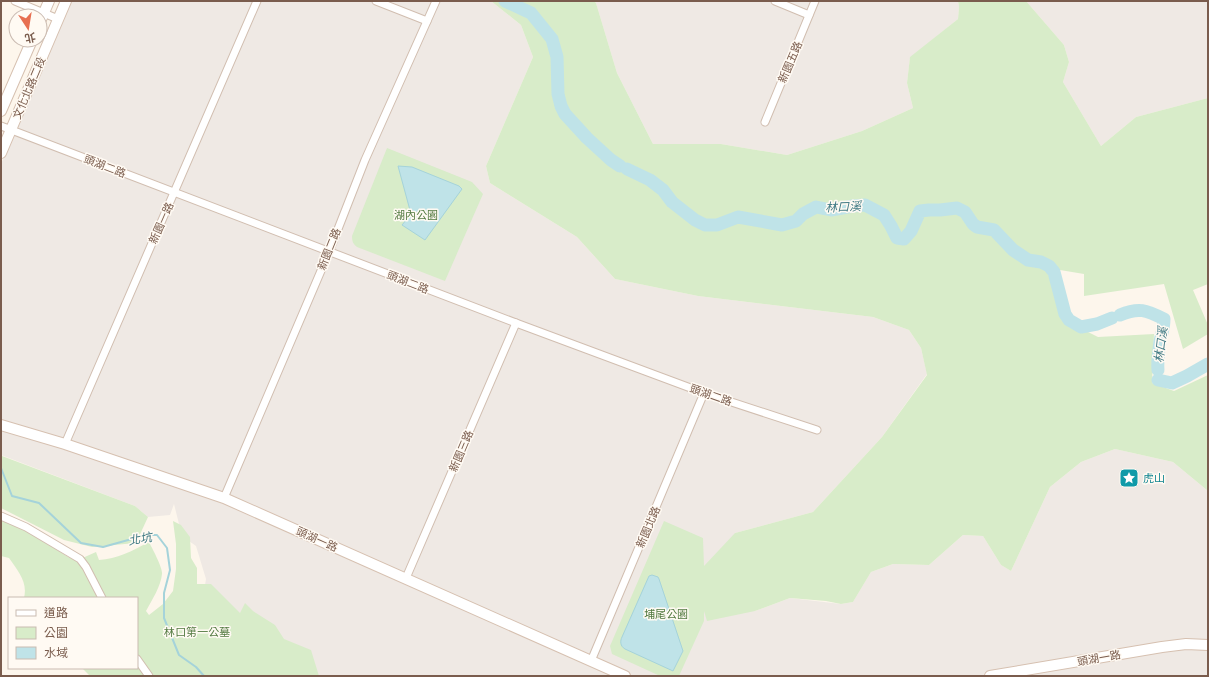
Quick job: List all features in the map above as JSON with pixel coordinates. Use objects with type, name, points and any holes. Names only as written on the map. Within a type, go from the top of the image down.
[{"type":"street","points":[[15,1],[26,8]]},
{"type":"street","name":"文化北路二段","points":[[1,153],[6,128],[66,1]]},
{"type":"street","name":"新園一路","points":[[65,444],[257,1]]},
{"type":"street","points":[[376,1],[427,21]]},
{"type":"street","name":"新園二路","points":[[224,498],[329,252],[365,160],[436,1]]},
{"type":"street","points":[[775,1],[809,15]]},
{"type":"street","name":"新園五路","points":[[765,122],[815,1]]},
{"type":"street","points":[[48,18],[58,19]]},
{"type":"street","name":"文化北路二段","points":[[1,111],[29,48]]},
{"type":"street","name":"頭湖二路","points":[[6,128],[516,323],[704,393],[817,430]]},
{"type":"street","name":"新園三路","points":[[406,578],[516,323]]},
{"type":"street","name":"新園北路","points":[[591,661],[704,393]]},
{"type":"street","name":"頭湖一路","points":[[1,424],[224,498],[625,676]]},
{"type":"street","points":[[1,516],[26,527],[80,559],[86,567],[101,597]]},
{"type":"street","name":"頭湖一路","points":[[990,676],[1162,647],[1186,644],[1208,645]]},
{"type":"street","points":[[138,661],[148,676]]},
{"type":"shaded area","points":[[70,1],[491,1],[521,25],[533,57],[486,166],[490,183],[577,237],[615,279],[698,296],[873,317],[909,330],[921,348],[927,374],[882,437],[813,512],[735,533],[755,611],[790,598],[841,604],[853,602],[871,572],[893,564],[929,565],[963,535],[983,536],[1001,565],[1011,571],[1050,487],[1081,462],[1115,449],[1173,462],[1208,491],[1208,676],[311,676],[201,609],[206,579],[196,546],[182,536],[174,504],[170,515],[148,517],[135,506],[1,455],[1,164]]},
{"type":"shaded area","points":[[594,1],[958,1],[959,7],[958,19],[910,58],[907,83],[913,108],[862,131],[787,155],[721,144],[653,144],[617,73],[596,3]]},
{"type":"shaded area","points":[[1026,1],[1208,1],[1208,98],[1136,117],[1101,146],[1063,82],[1069,62],[1064,45]]},
{"type":"green space","name":"埔尾公園","points":[[491,1],[594,1],[596,3],[617,73],[653,144],[721,144],[787,155],[862,131],[913,108],[907,83],[910,57],[958,19],[958,1],[1026,1],[1064,45],[1069,62],[1063,82],[1101,146],[1136,117],[1208,98],[1208,284],[1193,290],[1208,325],[1208,334],[1183,349],[1164,284],[1084,296],[1084,274],[1060,270],[1062,319],[1098,337],[1154,334],[1152,383],[1174,391],[1208,375],[1208,491],[1173,462],[1115,449],[1081,462],[1050,487],[1011,571],[1001,565],[983,536],[963,535],[929,565],[893,564],[871,572],[853,602],[841,604],[826,601],[790,598],[755,611],[707,621],[704,611],[704,621],[679,676],[660,676],[612,654],[610,646],[664,521],[703,538],[704,566],[735,533],[813,512],[882,437],[927,375],[921,348],[909,330],[873,317],[698,296],[615,279],[577,237],[490,183],[486,166],[533,57],[521,25]]},
{"type":"green space","name":"湖內公園","points":[[387,148],[472,182],[483,194],[445,281],[357,247],[353,242],[352,236]]},
{"type":"green space","points":[[2,456],[135,506],[148,517],[136,543],[92,547],[64,540],[1,508]]},
{"type":"green space","name":"林口第一公墓","points":[[1,518],[31,533],[68,557],[78,560],[96,552],[99,560],[112,558],[149,542],[159,563],[162,574],[158,588],[146,611],[149,615],[163,604],[173,591],[176,569],[176,544],[173,521],[181,525],[190,537],[191,558],[197,568],[197,584],[211,584],[240,613],[245,603],[253,611],[275,625],[284,639],[311,650],[319,676],[90,676],[83,669],[138,669],[138,597],[24,597],[25,587],[16,567],[9,558],[1,556]]},
{"type":"water","points":[[398,166],[412,167],[459,186],[462,189],[425,240],[402,225],[411,214]]},
{"type":"water","points":[[652,575],[658,577],[659,579],[683,651],[673,671],[625,649],[621,643],[621,639],[649,576]]},
{"type":"waterway","name":"林口溪","points":[[505,1],[531,13],[552,39],[557,57],[558,94],[565,114],[587,138],[611,160],[620,166]]},
{"type":"waterway","name":"林口溪","points":[[627,169],[650,180],[663,190],[672,202],[695,220],[705,225],[717,225],[738,217],[782,225],[796,221],[803,214],[816,207],[831,210],[865,205],[884,215],[897,238],[904,239],[911,231],[920,211],[957,208],[965,212],[973,224],[977,227],[994,230],[1013,250],[1028,260],[1041,262],[1049,266],[1054,272],[1065,314],[1069,320],[1081,327],[1097,324],[1112,318]]},
{"type":"waterway","name":"林口溪","points":[[1120,315],[1138,310],[1152,313],[1164,319],[1160,341],[1158,370]]},
{"type":"waterway","name":"林口溪","points":[[1158,380],[1172,383],[1208,364]]},
{"type":"waterway","name":"北坑","points":[[1,468],[12,496],[39,503],[81,543],[103,547],[146,535],[157,535],[167,548],[170,570],[164,593],[164,618],[179,655],[196,667],[204,676]]},
{"type":"place","name":"虎山","points":[[1129,478]]}]
